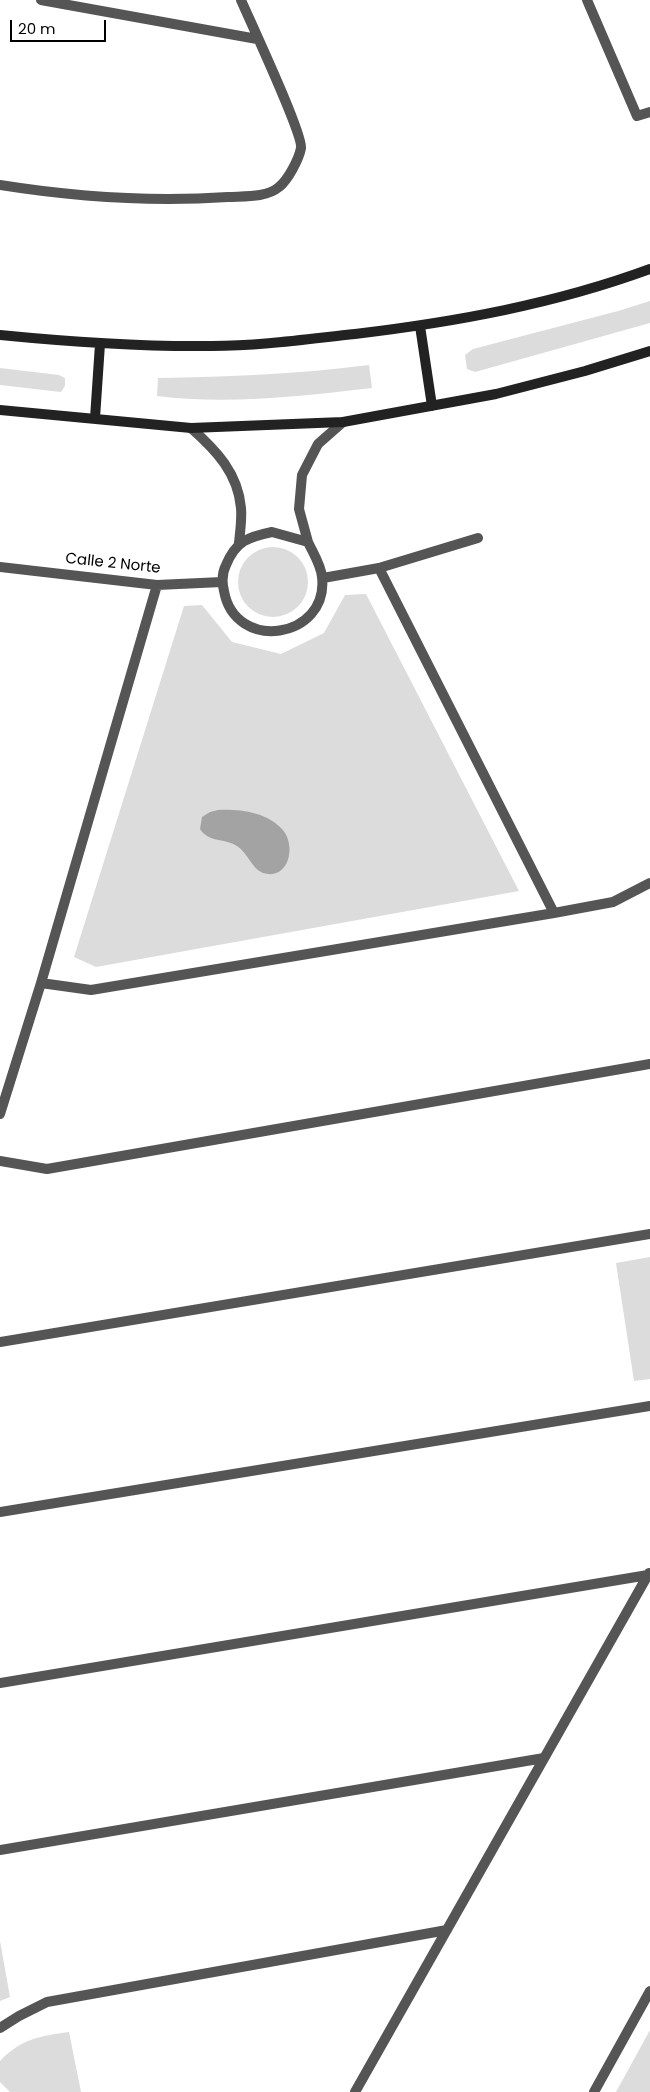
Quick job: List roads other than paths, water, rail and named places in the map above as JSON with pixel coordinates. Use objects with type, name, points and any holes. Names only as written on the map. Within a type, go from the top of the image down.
[{"type":"street","points":[[41,0],[257,39]]},
{"type":"street","points":[[0,185],[97,196],[200,199],[259,196],[279,188],[295,166],[301,146],[241,0]]},
{"type":"street","points":[[587,0],[637,116],[650,112]]},
{"type":"street","points":[[0,335],[100,344],[213,346],[314,339],[420,326],[519,308],[617,281],[650,269]]},
{"type":"street","points":[[420,326],[432,406]]},
{"type":"street","points":[[95,418],[100,344]]},
{"type":"street","points":[[0,410],[191,428],[343,422],[496,394],[585,371],[650,351]]},
{"type":"street","points":[[191,428],[216,450],[233,478],[239,493],[241,510],[239,543],[224,568],[222,582],[225,598],[233,612],[244,623],[259,630],[275,632],[291,629],[305,621],[315,608],[322,594],[320,565],[308,542],[299,509],[302,475],[318,444],[343,422]]},
{"type":"street","points":[[239,543],[255,535],[272,532],[308,542]]},
{"type":"street","points":[[322,578],[379,568],[478,538]]},
{"type":"street","name":"Calle 2 Norte","points":[[0,567],[157,585],[222,582]]},
{"type":"street","points":[[379,568],[554,913]]},
{"type":"street","points":[[0,1114],[41,983],[157,585]]},
{"type":"street","points":[[41,983],[91,990],[614,902],[650,883]]},
{"type":"street","points":[[0,1161],[47,1169],[650,1064]]},
{"type":"street","points":[[0,1342],[650,1234]]},
{"type":"street","points":[[0,1512],[650,1406]]},
{"type":"street","points":[[0,1683],[649,1573]]},
{"type":"street","points":[[355,2092],[649,1573]]},
{"type":"street","points":[[0,1850],[544,1758]]},
{"type":"street","points":[[0,2028],[47,2002],[447,1930]]},
{"type":"street","points":[[594,2092],[650,1991]]}]
